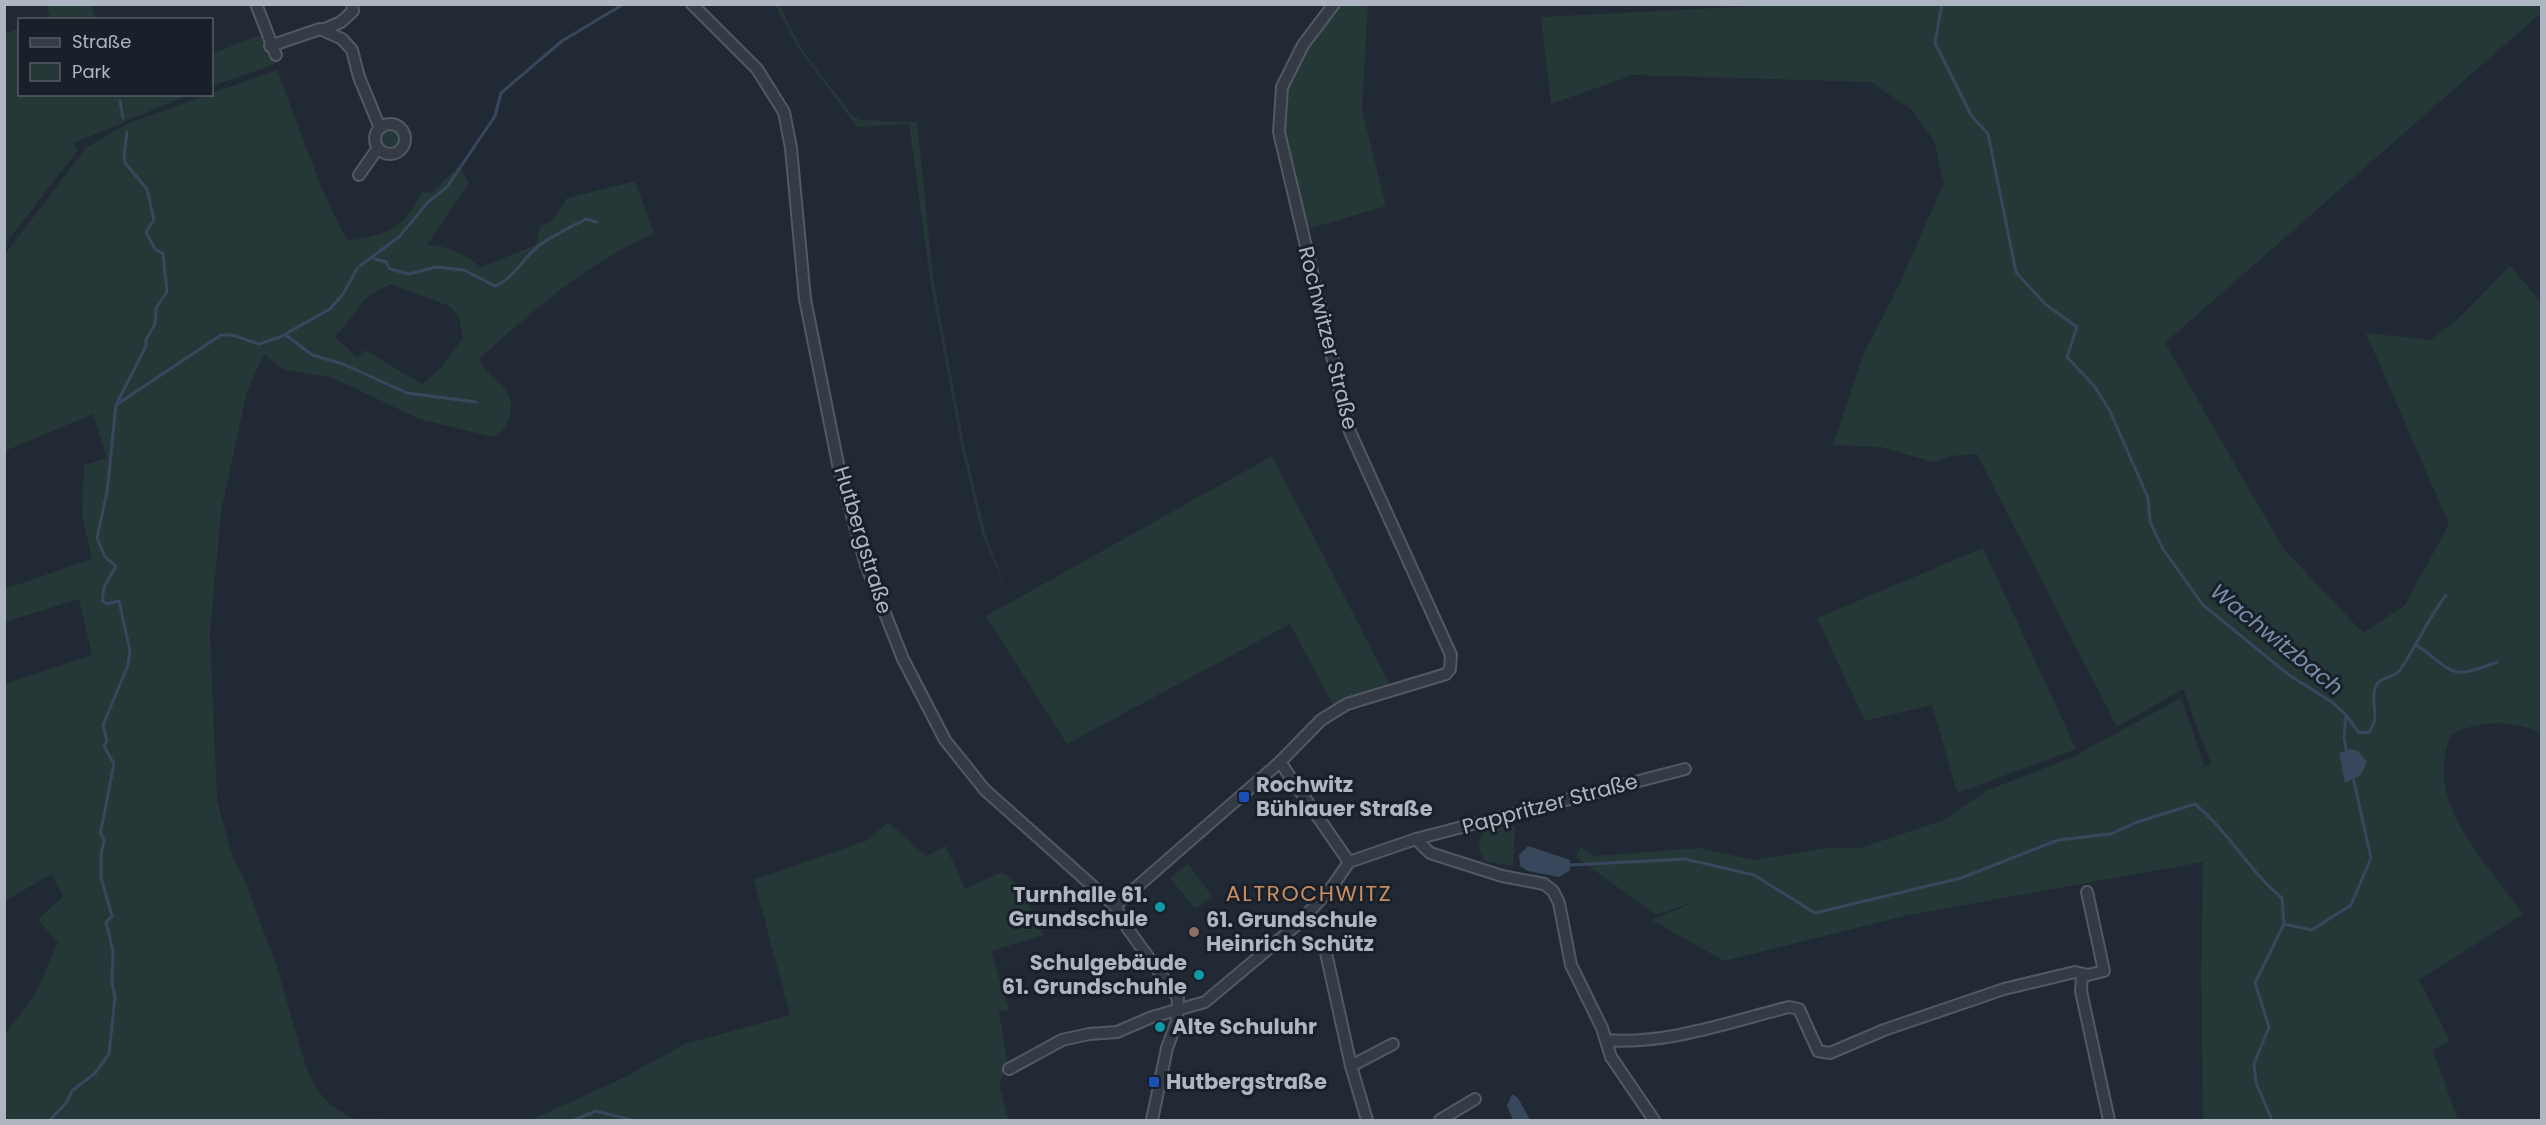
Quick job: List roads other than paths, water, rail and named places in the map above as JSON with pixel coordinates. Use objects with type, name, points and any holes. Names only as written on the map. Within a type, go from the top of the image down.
[{"type":"street","points":[[256,4],[273,51],[306,32],[325,29],[340,22],[353,11],[352,4]]},
{"type":"street","name":"Hutbergstraße","points":[[692,4],[758,69],[784,112],[791,148],[805,299],[839,469],[866,565],[903,659],[945,740],[985,790],[1115,906],[1128,929],[1175,990],[1180,1009]]},
{"type":"street","name":"Rochwitzer Straße","points":[[1280,762],[1308,731],[1335,710],[1362,699],[1446,674],[1450,669],[1451,656],[1350,432],[1279,132],[1282,87],[1303,45],[1334,4]]},
{"type":"street","points":[[325,29],[342,39],[352,50],[359,77],[380,128]]},
{"type":"street","points":[[388,124],[397,125],[403,132],[405,140],[402,148],[394,153],[386,153],[378,148],[375,138],[380,128],[388,124]]},
{"type":"street","points":[[359,175],[378,148]]},
{"type":"street","points":[[1115,906],[1280,762],[1349,862]]},
{"type":"street","name":"Pappritzer Straße","points":[[1416,839],[1685,769]]},
{"type":"street","points":[[1009,1069],[1062,1040],[1089,1034],[1118,1032],[1205,1002],[1298,924],[1349,862],[1416,839],[1430,853],[1502,876],[1544,884],[1553,891],[1559,903],[1571,966],[1606,1040],[1611,1056],[1654,1120]]},
{"type":"street","points":[[1606,1040],[1633,1042],[1662,1038],[1788,1007],[1798,1008],[1803,1014],[1818,1051],[1830,1053],[1884,1030],[2004,989],[2075,972],[2082,975],[2104,971],[2087,892]]},
{"type":"street","points":[[1326,953],[1351,1066],[1367,1120]]},
{"type":"street","points":[[2082,975],[2081,991],[2109,1120]]},
{"type":"street","points":[[1152,1120],[1167,1048],[1180,1009]]},
{"type":"street","points":[[1351,1066],[1393,1044]]},
{"type":"street","points":[[1446,1119],[1475,1099]]},
{"type":"water","points":[[2351,749],[2358,751],[2367,762],[2361,775],[2345,783],[2339,753]]},
{"type":"water","points":[[1528,846],[1570,860],[1570,870],[1559,877],[1528,871],[1520,866],[1519,855]]},
{"type":"water","points":[[1512,1094],[1518,1098],[1530,1120],[1513,1120],[1507,1106]]},
{"type":"waterway","name":"Wachwitzbach","points":[[1942,4],[1935,43],[1971,115],[1988,134],[2016,272],[2045,304],[2077,327],[2067,357],[2095,387],[2110,411],[2148,498],[2150,522],[2163,549],[2203,605],[2289,675],[2332,702],[2346,715],[2344,738],[2347,753]]},
{"type":"waterway","points":[[360,266],[399,237],[428,202],[447,187],[495,116],[501,93],[562,41],[622,5]]},
{"type":"waterway","points":[[120,101],[123,118]]},
{"type":"waterway","points":[[117,403],[146,346],[146,340],[155,324],[156,308],[167,292],[163,254],[155,249],[146,232],[154,220],[147,189],[125,163],[127,132]]},
{"type":"waterway","points":[[375,259],[386,262],[390,269],[409,274],[436,267],[464,270],[495,286],[507,279],[536,248],[560,232],[586,219],[597,222]]},
{"type":"waterway","points":[[50,1120],[67,1102],[72,1091],[95,1073],[109,1054],[115,997],[112,983],[113,951],[106,922],[112,916],[101,878],[101,855],[104,840],[100,832],[114,764],[104,746],[107,741],[103,725],[128,665],[130,651],[119,601],[107,604],[102,601],[104,587],[116,566],[105,557],[97,538],[107,492],[116,405],[221,335],[232,335],[259,344],[280,337],[330,309],[343,294],[357,269]]},
{"type":"waterway","points":[[286,335],[312,355],[343,364],[407,393],[476,402]]},
{"type":"waterway","points":[[2346,715],[2359,733],[2369,732],[2374,721],[2374,694],[2377,684],[2400,670],[2446,595]]},
{"type":"waterway","points":[[2415,644],[2452,671],[2469,671],[2497,662]]},
{"type":"waterway","name":"Wachwitzbach","points":[[2272,1120],[2256,1083],[2254,1064],[2269,1027],[2255,983],[2284,924],[2312,930],[2351,905],[2371,858],[2353,777]]},
{"type":"waterway","points":[[1570,865],[1685,859],[1754,875],[1815,913],[1961,878],[2058,840],[2111,834],[2137,822],[2195,804],[2282,898],[2284,924]]},
{"type":"waterway","points":[[574,1120],[596,1111],[632,1120]]},
{"type":"place","name":"Rochwitz Bühlauer Straße","points":[[1244,797]]},
{"type":"place","name":"Turnhalle 61. Grundschule","points":[[1160,907]]},
{"type":"place","name":"61. Grundschule Heinrich Schütz","points":[[1194,932]]},
{"type":"place","name":"Schulgebäude 61. Grundschuhle","points":[[1199,975]]},
{"type":"place","name":"Alte Schuluhr","points":[[1160,1027]]},
{"type":"place","name":"Hutbergstraße","points":[[1154,1082]]},
{"type":"district","name":"ALTROCHWITZ","points":[[1309,893]]}]
